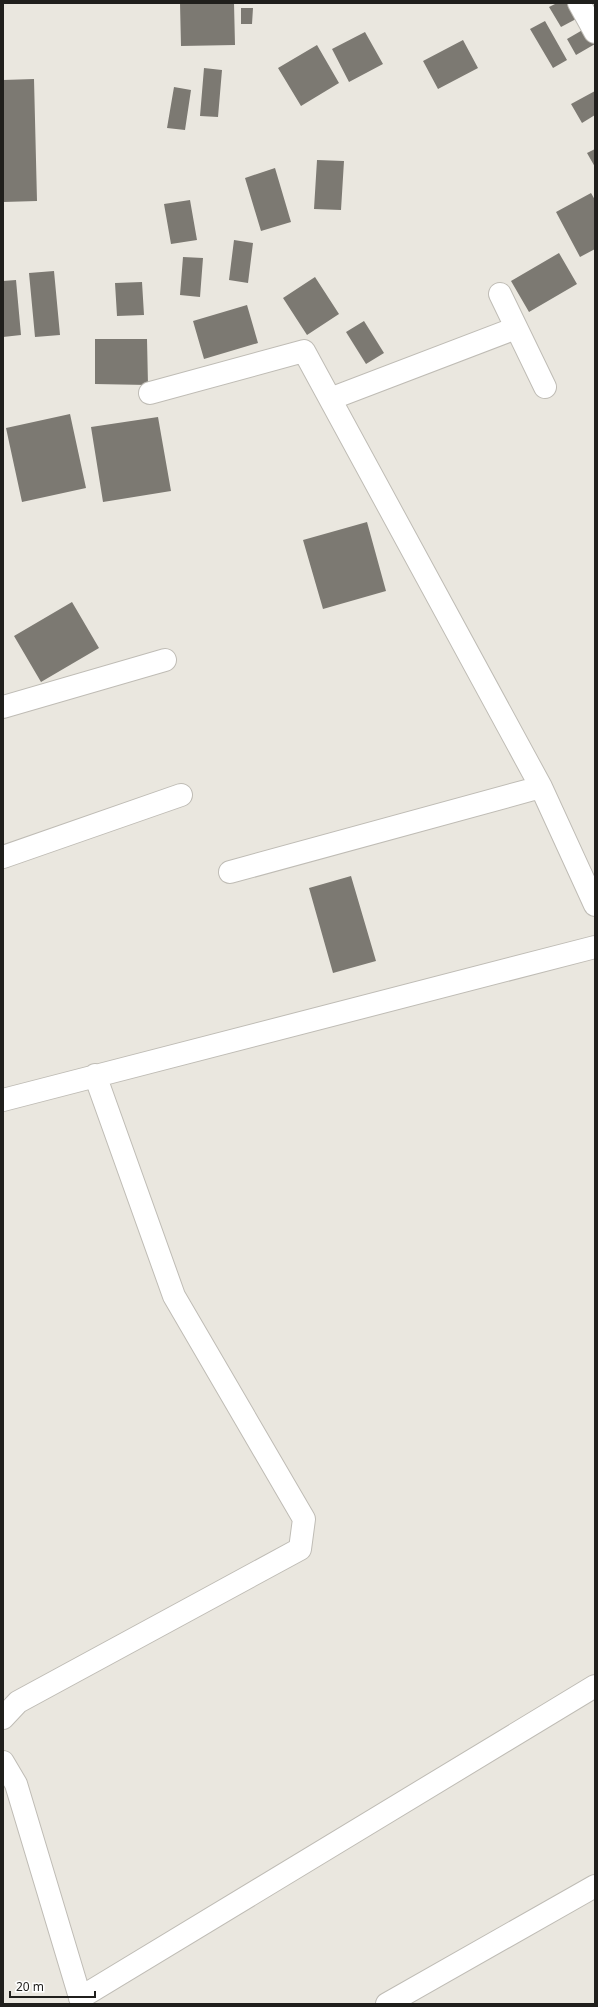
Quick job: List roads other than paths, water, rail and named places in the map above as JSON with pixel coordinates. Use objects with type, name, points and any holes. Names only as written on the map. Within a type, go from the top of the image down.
[{"type":"street","points":[[579,3],[595,32]]},
{"type":"street","points":[[500,294],[546,387]]},
{"type":"street","points":[[330,399],[516,328]]},
{"type":"street","points":[[150,393],[304,351],[541,787],[595,905]]},
{"type":"street","points":[[3,707],[165,660]]},
{"type":"street","points":[[230,872],[541,787]]},
{"type":"street","points":[[3,857],[180,795]]},
{"type":"street","points":[[3,1100],[595,947]]},
{"type":"street","points":[[3,1718],[18,1702],[300,1549],[304,1519],[174,1296],[95,1075]]},
{"type":"street","points":[[3,1762],[16,1784],[81,2001],[595,1686]]},
{"type":"street","points":[[387,2004],[595,1886]]}]
